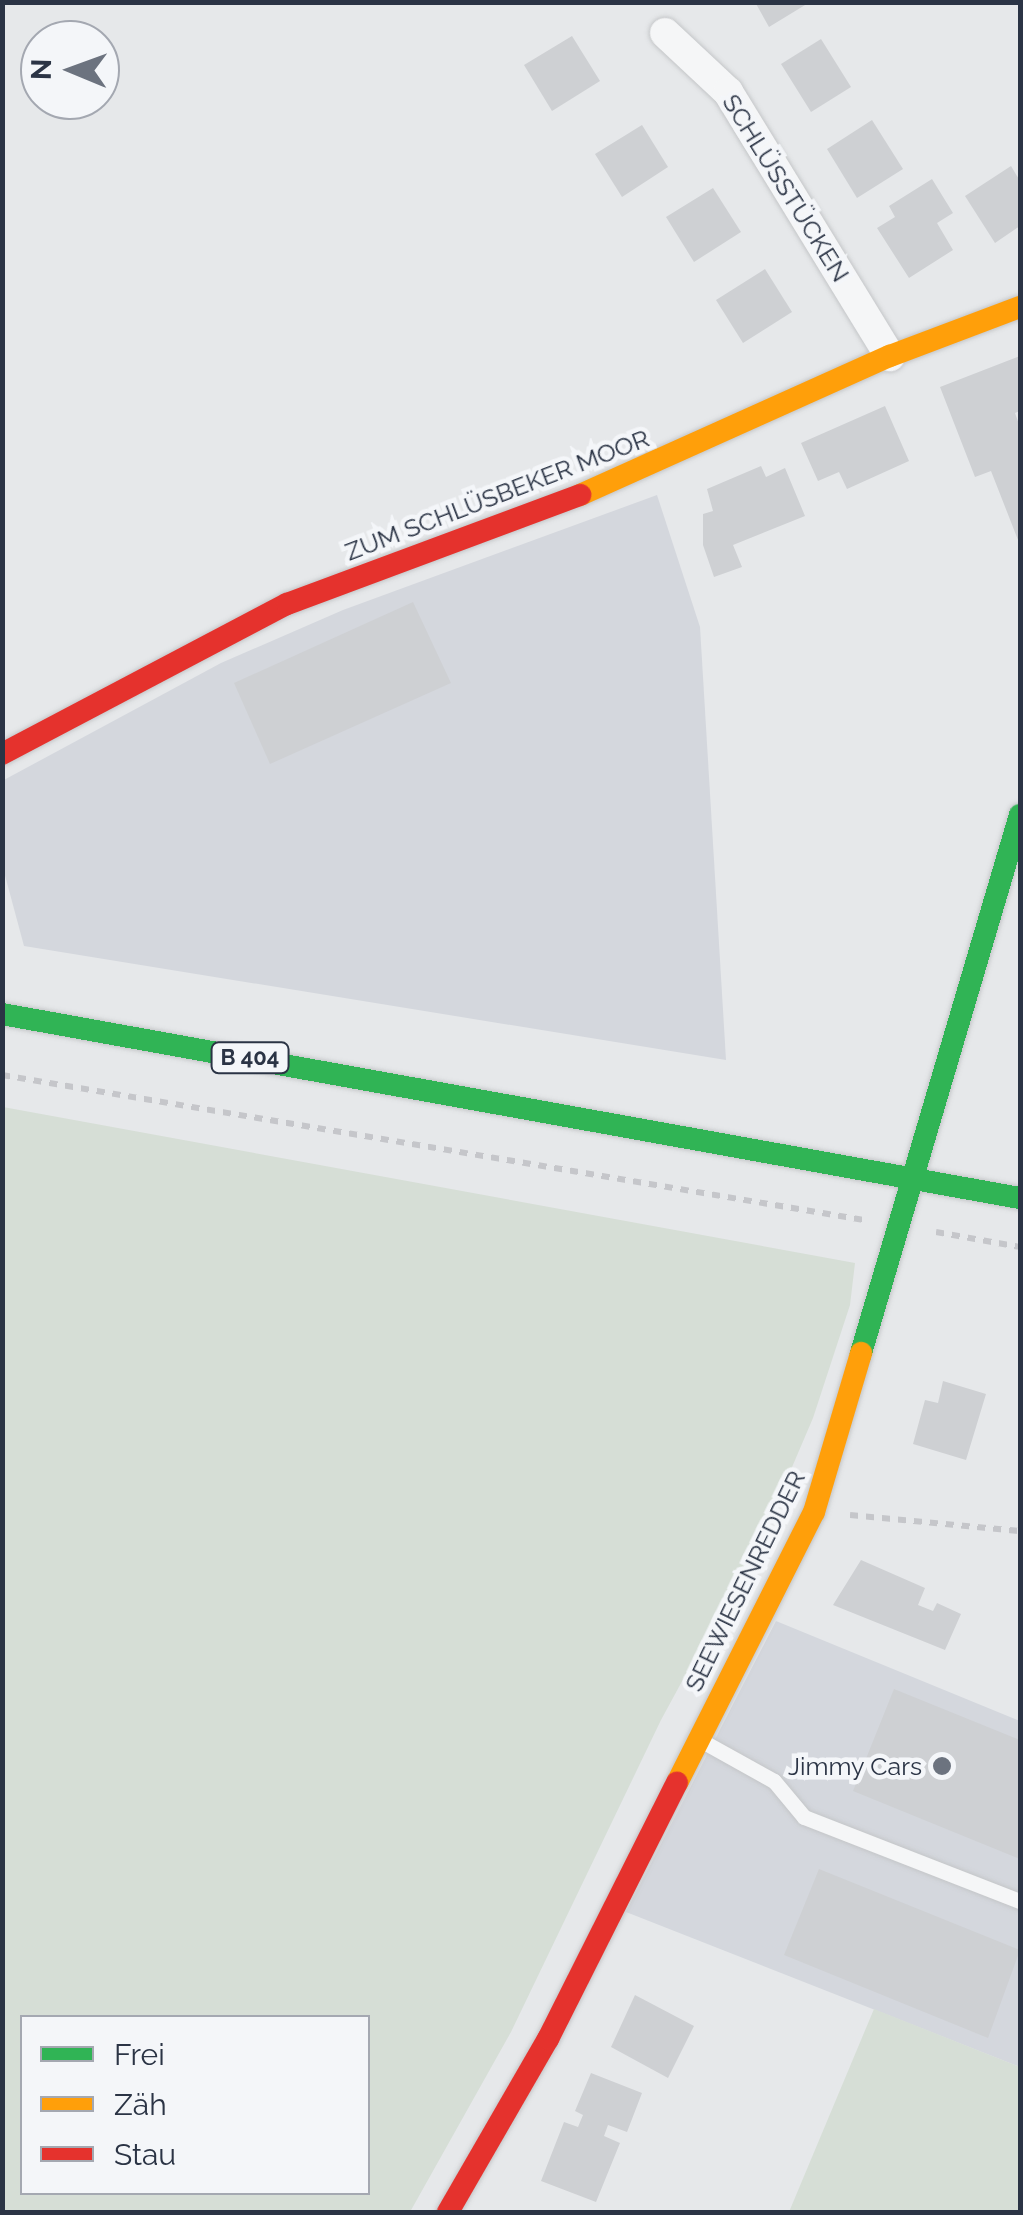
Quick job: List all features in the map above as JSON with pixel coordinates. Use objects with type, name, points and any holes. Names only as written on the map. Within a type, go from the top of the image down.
[{"type":"street","name":"SCHLÜSSTÜCKEN","points":[[665,33],[728,92],[890,356]]},
{"type":"street","name":"ZUM SCHLÜSBEKER MOOR","points":[[2,754],[286,604],[635,474],[890,356],[1020,307]]},
{"type":"street","name":"SEEWIESENREDDER","points":[[448,2212],[548,2039],[814,1512],[1020,815]]},
{"type":"street","name":"B 404","points":[[2,1014],[1020,1198]]},
{"type":"lane","points":[[699,1740],[774,1781],[804,1816],[1020,1900]]},
{"type":"path","points":[[2,1075],[1020,1247]]},
{"type":"path","points":[[814,1512],[1020,1531]]},
{"type":"shaded area","points":[[657,495],[700,627],[726,1060],[24,946],[3,868],[2,781],[221,663],[343,610]]},
{"type":"shaded area","points":[[3,1107],[855,1263],[850,1305],[813,1418],[769,1521],[661,1720],[511,2032],[410,2212],[3,2211]]},
{"type":"shaded area","points":[[776,1621],[1020,1721],[1020,2067],[626,1912]]},
{"type":"shaded area","points":[[874,2009],[1020,2067],[1020,2212],[789,2212]]},
{"type":"building","points":[[755,2],[810,2],[769,27]]},
{"type":"building","points":[[572,36],[600,81],[552,111],[524,65]]},
{"type":"building","points":[[821,39],[851,87],[811,112],[781,64]]},
{"type":"building","points":[[872,120],[903,169],[857,198],[827,149]]},
{"type":"building","points":[[642,125],[668,167],[622,197],[595,154]]},
{"type":"building","points":[[1011,166],[1020,181],[1020,226],[995,243],[965,196]]},
{"type":"building","points":[[932,179],[953,213],[937,223],[953,250],[909,278],[877,228],[895,217],[889,206]]},
{"type":"building","points":[[713,188],[741,232],[694,262],[666,217]]},
{"type":"building","points":[[765,269],[792,312],[743,343],[716,300]]},
{"type":"building","points":[[1020,356],[1020,411],[1015,413],[1020,427],[1020,545],[991,471],[975,477],[940,387]]},
{"type":"building","points":[[885,406],[909,461],[847,489],[839,472],[818,481],[801,443]]},
{"type":"building","points":[[761,466],[766,477],[785,468],[805,516],[733,545],[742,567],[714,577],[703,545],[703,514],[713,511],[707,489]]},
{"type":"building","points":[[413,602],[451,683],[270,764],[234,683]]},
{"type":"building","points":[[943,1381],[986,1394],[966,1460],[913,1444],[925,1400],[938,1403]]},
{"type":"building","points":[[861,1560],[925,1588],[918,1605],[933,1611],[937,1603],[961,1614],[945,1650],[833,1605]]},
{"type":"building","name":"Jimmy Cars","points":[[894,1689],[1020,1740],[1020,1859],[853,1791]]},
{"type":"building","points":[[819,1869],[1020,1950],[988,2038],[784,1955]]},
{"type":"building","points":[[635,1995],[694,2026],[668,2078],[611,2047]]},
{"type":"building","points":[[591,2073],[642,2093],[627,2132],[608,2125],[604,2136],[620,2143],[596,2202],[541,2181],[564,2122],[578,2127],[583,2115],[575,2111]]},
{"type":"traffic: fast","points":[[861,1353],[1020,815]]},
{"type":"traffic: fast","points":[[2,1014],[1020,1198]]},
{"type":"traffic: slow","points":[[580,495],[890,356],[1020,307]]},
{"type":"traffic: slow","points":[[677,1783],[814,1512],[861,1353]]},
{"type":"traffic: jam","points":[[2,754],[287,604],[580,495]]},
{"type":"traffic: jam","points":[[448,2212],[548,2039],[677,1783]]},
{"type":"place","name":"Jimmy Cars","points":[[942,1766]]}]
